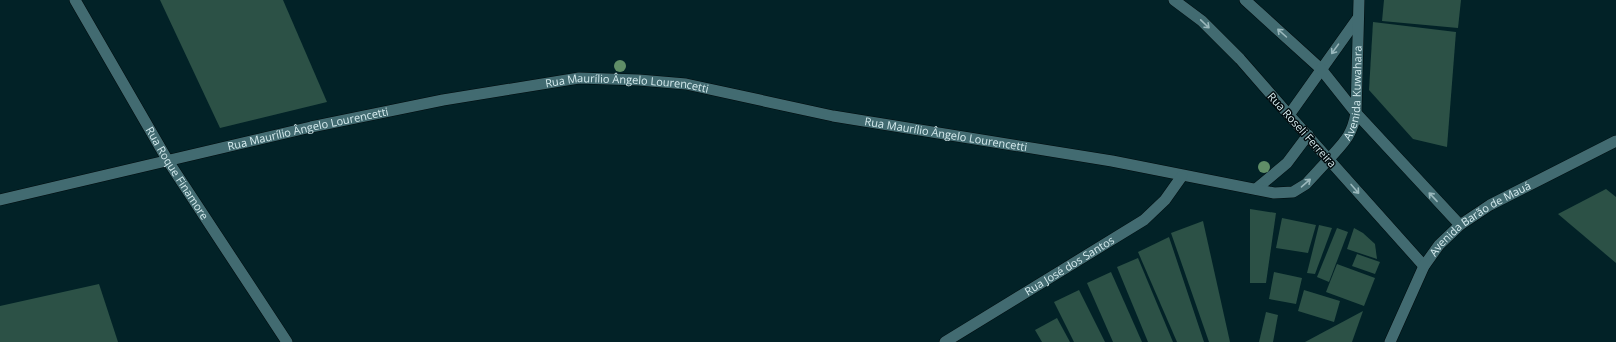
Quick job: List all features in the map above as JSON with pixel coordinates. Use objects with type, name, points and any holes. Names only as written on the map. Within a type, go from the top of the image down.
[{"type":"street","name":"Rua Roque Finamore","points":[[75,0],[168,161],[287,342]]},
{"type":"street","name":"Rua Roseli Ferreira","points":[[1174,0],[1202,21],[1240,59],[1424,266]]},
{"type":"street","points":[[1245,0],[1321,69],[1356,113],[1460,225]]},
{"type":"street","name":"Avenida Kuwahara","points":[[1329,159],[1350,135],[1354,127],[1356,113],[1359,0]]},
{"type":"street","name":"Avenida Kuwahara","points":[[1289,115],[1358,18]]},
{"type":"street","name":"Rua Maurílio Ângelo Lourencetti","points":[[0,200],[310,127],[443,100],[579,78],[639,80],[686,84],[833,116],[1112,161],[1274,193],[1293,192],[1306,184],[1329,159]]},
{"type":"street","points":[[1256,190],[1287,163],[1308,135]]},
{"type":"street","name":"Avenida Barão de Mauá","points":[[1390,342],[1424,266],[1439,245],[1460,225],[1490,205],[1616,142]]},
{"type":"street","name":"Rua José dos Santos","points":[[945,342],[1144,220],[1165,200],[1182,176]]},
{"type":"building","points":[[160,0],[283,0],[327,102],[220,128]]},
{"type":"building","points":[[1384,0],[1461,0],[1458,28],[1382,21]]},
{"type":"building","points":[[1373,22],[1456,32],[1447,147],[1413,139],[1369,90]]},
{"type":"building","points":[[1606,189],[1616,197],[1616,263],[1558,214]]},
{"type":"building","points":[[1250,209],[1276,213],[1266,283],[1250,283]]},
{"type":"building","points":[[1282,218],[1316,225],[1308,253],[1276,248]]},
{"type":"building","points":[[1203,221],[1230,342],[1209,342],[1171,233]]},
{"type":"building","points":[[1319,225],[1332,228],[1315,274],[1307,273]]},
{"type":"building","points":[[1337,228],[1348,232],[1329,282],[1317,277]]},
{"type":"building","points":[[1354,228],[1363,233],[1375,244],[1377,259],[1347,249]]},
{"type":"building","points":[[1169,237],[1204,342],[1177,342],[1138,252]]},
{"type":"building","points":[[1357,254],[1380,262],[1375,274],[1352,266]]},
{"type":"building","points":[[1138,258],[1173,342],[1148,342],[1117,267]]},
{"type":"building","points":[[1337,264],[1375,278],[1364,306],[1326,292]]},
{"type":"building","points":[[1111,272],[1142,342],[1113,342],[1087,283]]},
{"type":"building","points":[[1274,272],[1302,278],[1296,304],[1269,299]]},
{"type":"building","points":[[99,284],[118,342],[0,342],[0,306]]},
{"type":"building","points":[[1079,290],[1105,342],[1074,342],[1054,302]]},
{"type":"building","points":[[1304,290],[1340,301],[1334,322],[1298,311]]},
{"type":"building","points":[[1363,311],[1352,342],[1305,342]]},
{"type":"building","points":[[1266,312],[1278,315],[1273,342],[1259,342]]},
{"type":"building","points":[[1057,318],[1070,342],[1042,342],[1035,330]]}]
